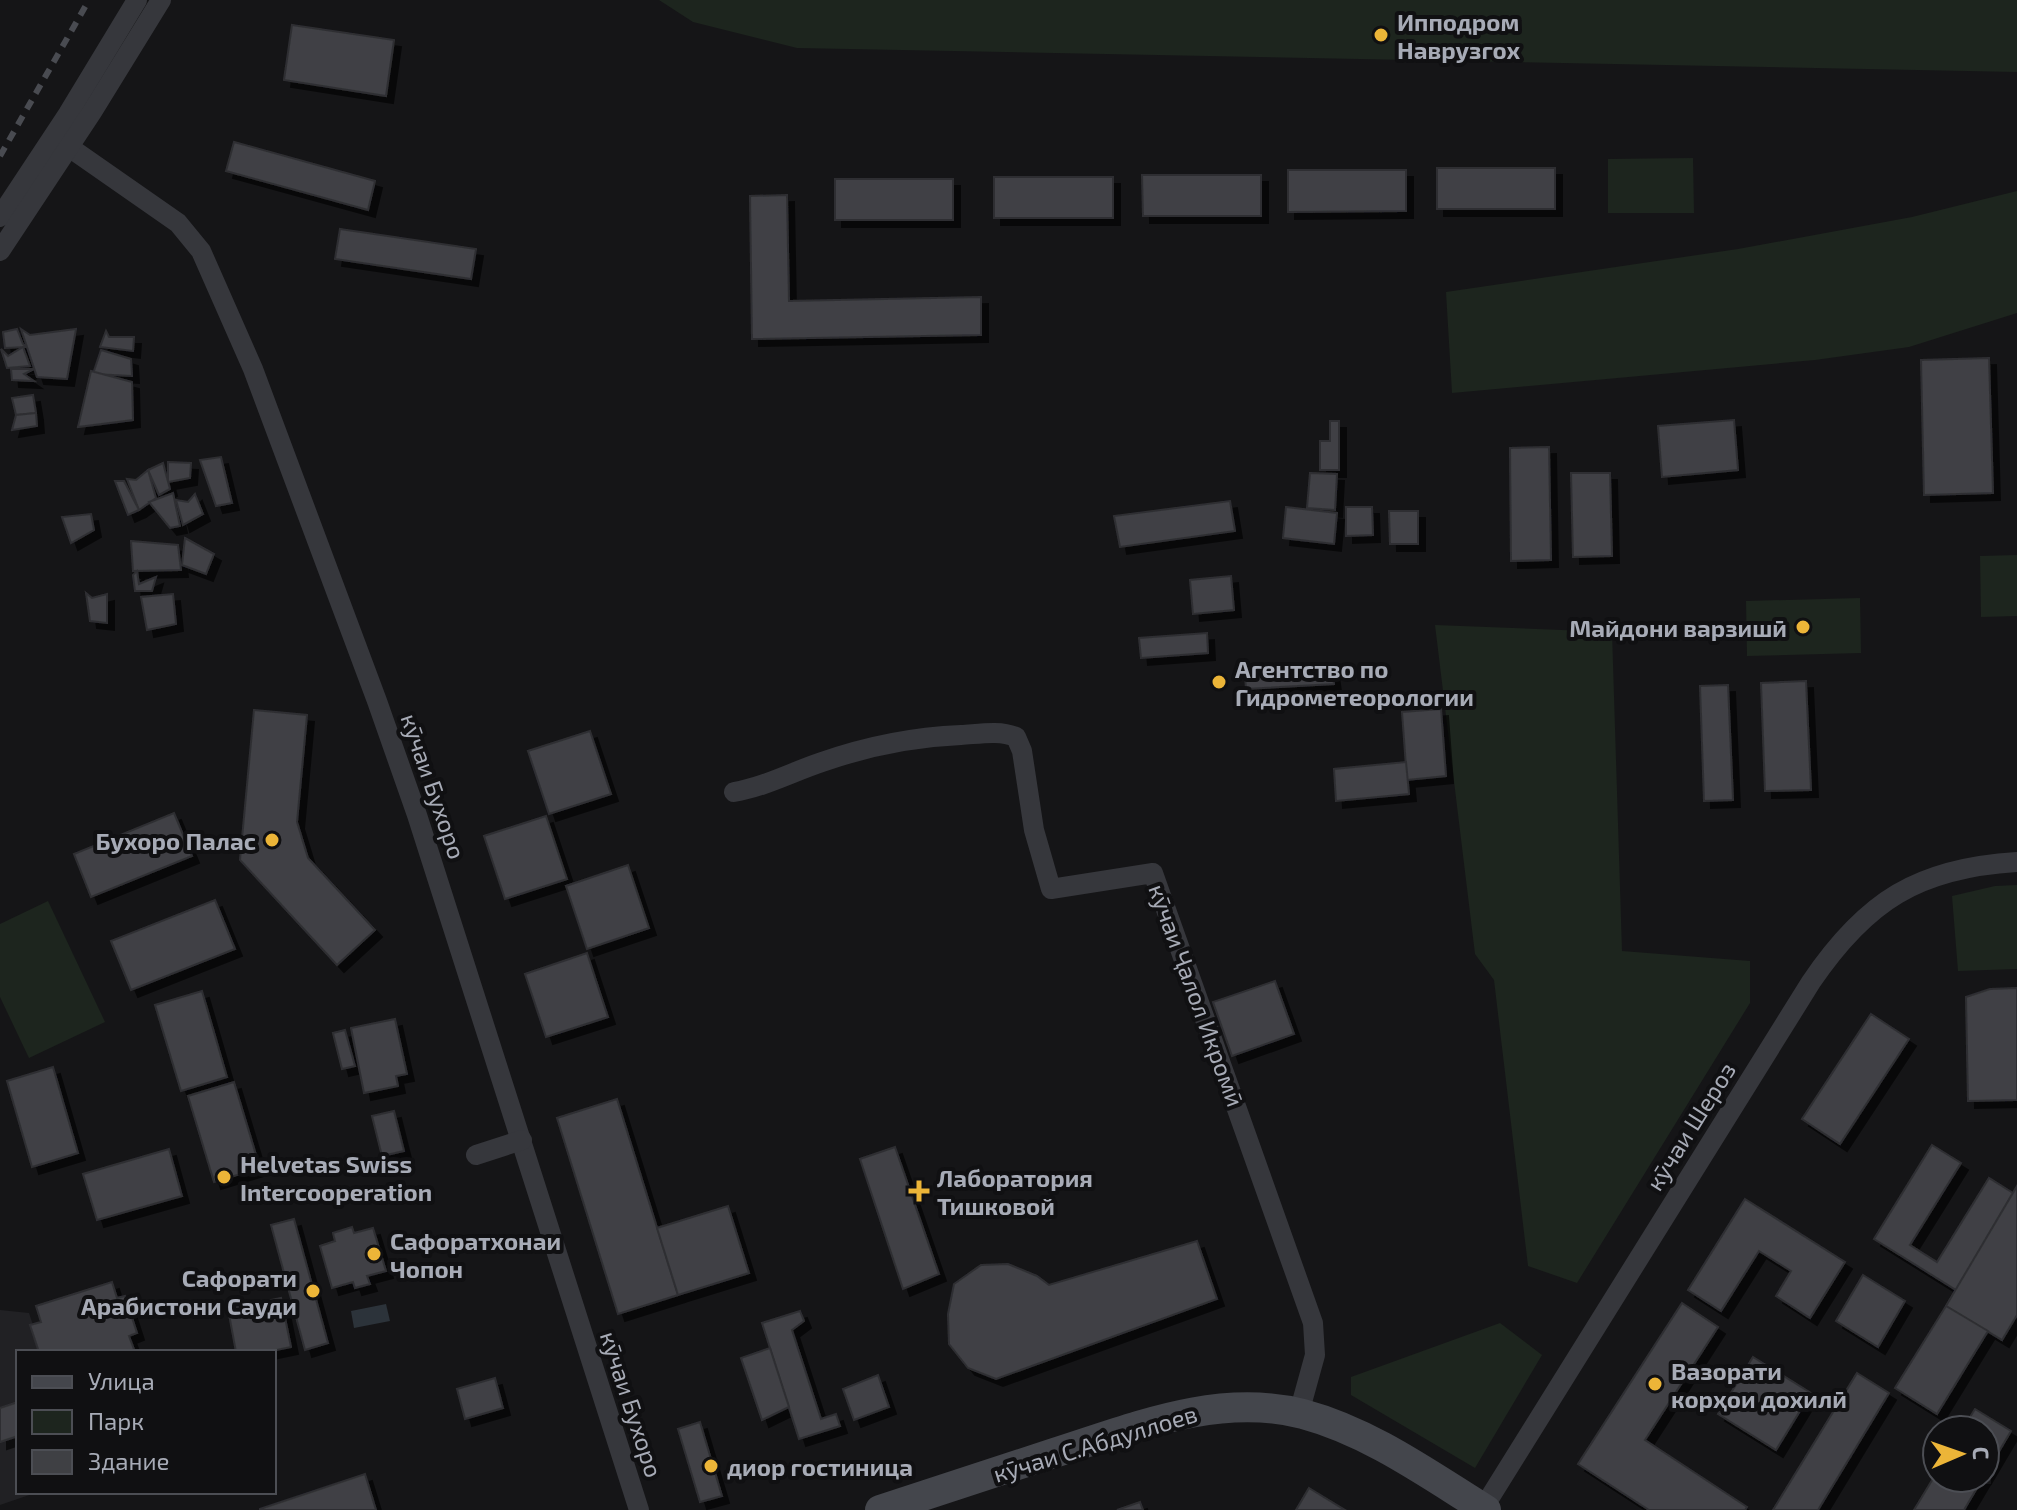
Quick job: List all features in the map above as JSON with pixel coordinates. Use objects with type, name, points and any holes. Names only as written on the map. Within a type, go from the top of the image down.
[{"type":"street","points":[[0,217],[75,103],[137,0]]},
{"type":"street","points":[[0,251],[161,0]]},
{"type":"street","name":"кӯчаи Бухоро","points":[[69,147],[178,223],[201,251],[253,369],[377,701],[456,931],[639,1510]]},
{"type":"street","name":"кӯчаи Ҷалол Икромӣ","points":[[734,792],[872,746],[941,736],[1010,735],[1016,737],[1022,751],[1034,830],[1051,889],[1153,873],[1313,1323],[1315,1355],[1299,1413]]},
{"type":"street","name":"кӯчаи Шероз","points":[[1484,1509],[1803,994],[1836,946],[1869,912],[1913,885],[1959,869],[2017,862]]},
{"type":"street","points":[[476,1155],[522,1140]]},
{"type":"street","name":"кӯчаи С.Абдуллоев","points":[[880,1510],[1173,1417],[1234,1407],[1299,1413],[1330,1423],[1377,1444],[1484,1509]]},
{"type":"shaded area","points":[[386,1304],[390,1321],[354,1328],[351,1311]]},
{"type":"shaded area","points":[[0,1310],[29,1313],[41,1350],[16,1350],[16,1494],[32,1494],[0,1505]]},
{"type":"green space","name":"Ипподром Наврузгох","points":[[659,0],[2017,0],[2017,72],[797,48],[693,22]]},
{"type":"green space","points":[[1693,158],[1694,213],[1608,213],[1608,159]]},
{"type":"green space","points":[[2017,191],[2017,313],[1909,347],[1815,360],[1452,393],[1446,292],[1738,249],[1912,217]]},
{"type":"green space","points":[[2017,555],[2017,616],[1981,617],[1980,556]]},
{"type":"green space","name":"Майдони варзишӣ","points":[[1860,598],[1861,653],[1747,656],[1746,601]]},
{"type":"green space","points":[[1435,625],[1612,632],[1622,951],[1750,961],[1750,1003],[1577,1283],[1528,1266],[1494,980],[1475,954]]},
{"type":"green space","points":[[2017,885],[2017,969],[1958,971],[1952,896],[1995,886]]},
{"type":"green space","points":[[48,901],[105,1022],[29,1058],[0,997],[0,924]]},
{"type":"green space","points":[[1500,1323],[1542,1355],[1475,1468],[1351,1395],[1351,1377]]},
{"type":"building","points":[[292,25],[394,40],[386,96],[284,80]]},
{"type":"building","points":[[234,142],[375,181],[368,210],[226,171]]},
{"type":"building","points":[[1437,168],[1555,168],[1555,209],[1437,209]]},
{"type":"building","points":[[1288,170],[1406,170],[1406,211],[1288,212]]},
{"type":"building","points":[[1142,175],[1261,175],[1261,216],[1143,216]]},
{"type":"building","points":[[994,177],[1113,177],[1113,218],[994,218]]},
{"type":"building","points":[[994,177],[1113,177],[1113,218],[994,218]]},
{"type":"building","points":[[835,179],[953,179],[953,220],[835,220]]},
{"type":"building","points":[[787,195],[789,301],[981,297],[981,335],[752,339],[750,196]]},
{"type":"building","points":[[340,229],[476,249],[471,279],[335,259]]},
{"type":"building","points":[[17,329],[27,347],[5,348],[3,332]]},
{"type":"building","points":[[21,329],[30,335],[76,329],[67,379],[37,377]]},
{"type":"building","points":[[106,331],[109,337],[134,337],[133,351],[100,347]]},
{"type":"building","points":[[23,347],[30,366],[7,368],[1,349],[8,356]]},
{"type":"building","points":[[101,350],[131,359],[132,376],[93,374]]},
{"type":"building","points":[[1989,358],[1993,493],[1924,495],[1921,360]]},
{"type":"building","points":[[11,369],[34,369],[24,374],[34,381],[12,380]]},
{"type":"building","points":[[91,371],[132,382],[133,420],[78,427]]},
{"type":"building","points":[[33,395],[36,413],[16,415],[12,398]]},
{"type":"building","points":[[36,413],[37,426],[12,430],[16,415]]},
{"type":"building","points":[[1734,420],[1738,470],[1662,477],[1658,426]]},
{"type":"building","points":[[1330,421],[1339,421],[1339,470],[1320,470],[1320,441],[1330,441]]},
{"type":"building","points":[[1549,447],[1551,560],[1511,561],[1510,448]]},
{"type":"building","points":[[221,457],[232,503],[216,506],[200,460]]},
{"type":"building","points":[[168,462],[191,463],[190,478],[168,482]]},
{"type":"building","points":[[163,463],[170,489],[159,495],[148,470]]},
{"type":"building","points":[[148,470],[156,498],[139,510],[127,479],[136,480]]},
{"type":"building","points":[[1310,473],[1337,474],[1335,510],[1307,508]]},
{"type":"building","points":[[1571,473],[1610,473],[1612,556],[1573,557]]},
{"type":"building","points":[[115,481],[124,481],[139,510],[128,515]]},
{"type":"building","points":[[173,493],[180,526],[170,528],[149,502]]},
{"type":"building","points":[[195,494],[203,514],[183,525],[176,500],[188,502]]},
{"type":"building","points":[[1230,501],[1235,531],[1120,547],[1114,516]]},
{"type":"building","points":[[1286,507],[1337,513],[1334,544],[1283,538]]},
{"type":"building","points":[[1346,507],[1372,507],[1373,535],[1346,536]]},
{"type":"building","points":[[1389,511],[1418,511],[1418,544],[1390,544]]},
{"type":"building","points":[[91,514],[94,530],[71,543],[62,517]]},
{"type":"building","points":[[185,538],[214,554],[206,574],[182,565]]},
{"type":"building","points":[[131,541],[178,545],[181,570],[133,571]]},
{"type":"building","points":[[137,571],[139,584],[156,577],[152,591],[135,591],[133,575]]},
{"type":"building","points":[[1231,576],[1234,610],[1193,614],[1190,580]]},
{"type":"building","points":[[86,593],[92,598],[107,594],[107,623],[90,621]]},
{"type":"building","points":[[173,594],[176,624],[147,630],[141,597]]},
{"type":"building","points":[[1207,633],[1208,653],[1141,658],[1139,638]]},
{"type":"building","points":[[1332,670],[1334,684],[1246,689],[1245,675]]},
{"type":"building","points":[[1806,681],[1811,790],[1765,791],[1761,683]]},
{"type":"building","points":[[1728,685],[1733,800],[1704,801],[1700,686]]},
{"type":"building","points":[[1441,709],[1446,776],[1407,780],[1402,712]]},
{"type":"building","name":"Бухоро Палас","points":[[254,710],[307,715],[297,822],[308,858],[375,930],[337,965],[240,860]]},
{"type":"building","points":[[590,731],[611,794],[549,814],[528,751]]},
{"type":"building","points":[[1406,762],[1409,794],[1336,801],[1334,769]]},
{"type":"building","points":[[174,813],[192,856],[91,897],[74,854]]},
{"type":"building","points":[[546,816],[567,879],[505,899],[484,836]]},
{"type":"building","points":[[628,865],[649,928],[587,949],[566,886]]},
{"type":"building","name":"Бухоро Палас","points":[[215,900],[235,949],[131,990],[111,941]]},
{"type":"building","points":[[587,953],[608,1017],[546,1037],[525,974]]},
{"type":"building","points":[[1275,981],[1294,1034],[1232,1056],[1213,1002]]},
{"type":"building","points":[[2017,988],[2017,1100],[1968,1101],[1966,997],[1990,989]]},
{"type":"building","points":[[202,991],[227,1077],[181,1091],[155,1005]]},
{"type":"building","points":[[1871,1014],[1909,1039],[1840,1144],[1802,1119]]},
{"type":"building","points":[[395,1019],[407,1074],[396,1076],[398,1086],[364,1093],[351,1028]]},
{"type":"building","points":[[345,1030],[355,1066],[342,1069],[333,1033]]},
{"type":"building","points":[[53,1067],[78,1153],[32,1167],[7,1081]]},
{"type":"building","points":[[234,1082],[260,1168],[214,1182],[188,1096]]},
{"type":"building","points":[[617,1099],[678,1295],[618,1314],[557,1118]]},
{"type":"building","points":[[394,1111],[404,1151],[382,1156],[372,1116]]},
{"type":"building","points":[[1932,1145],[1961,1163],[1910,1245],[1937,1262],[1989,1178],[2013,1193],[1956,1290],[1874,1239]]},
{"type":"building","points":[[895,1147],[939,1274],[903,1289],[860,1159]]},
{"type":"building","points":[[169,1149],[182,1196],[97,1220],[83,1174]]},
{"type":"building","points":[[2017,1186],[2017,1315],[2002,1340],[1946,1306]]},
{"type":"building","points":[[1745,1199],[1845,1262],[1810,1318],[1776,1296],[1791,1271],[1759,1251],[1721,1311],[1688,1290]]},
{"type":"building","points":[[728,1206],[749,1273],[678,1295],[657,1228]]},
{"type":"building","points":[[294,1219],[328,1343],[305,1350],[271,1225]]},
{"type":"building","points":[[352,1227],[354,1233],[373,1228],[386,1271],[367,1276],[370,1284],[355,1288],[353,1282],[332,1288],[320,1246],[335,1241],[333,1233]]},
{"type":"building","points":[[1197,1241],[1217,1299],[996,1379],[968,1368],[949,1344],[948,1314],[954,1284],[981,1265],[1008,1264],[1037,1276],[1049,1285]]},
{"type":"building","points":[[1863,1275],[1905,1301],[1878,1347],[1836,1321]]},
{"type":"building","points":[[112,1282],[117,1298],[125,1296],[137,1333],[129,1336],[134,1350],[38,1350],[30,1325],[41,1322],[36,1306]]},
{"type":"building","points":[[281,1298],[291,1347],[236,1350],[228,1309]]},
{"type":"building","name":"Вазорати корҳои дохилӣ","points":[[1682,1303],[1718,1327],[1645,1440],[1747,1507],[1745,1510],[1649,1510],[1578,1464]]},
{"type":"building","points":[[1946,1306],[1988,1331],[1937,1414],[1895,1388]]},
{"type":"building","points":[[800,1311],[804,1321],[792,1330],[821,1419],[836,1414],[840,1426],[799,1439],[762,1323]]},
{"type":"building","points":[[770,1348],[789,1407],[762,1420],[741,1358]]},
{"type":"building","points":[[1753,1357],[1811,1393],[1776,1450],[1718,1414]]},
{"type":"building","points":[[1857,1373],[1889,1393],[1818,1510],[1773,1510]]},
{"type":"building","points":[[878,1375],[889,1407],[854,1420],[843,1389]]},
{"type":"building","points":[[495,1378],[503,1408],[465,1419],[457,1389]]},
{"type":"building","points":[[16,1403],[16,1437],[0,1442],[0,1408]]},
{"type":"building","points":[[700,1422],[722,1496],[700,1502],[678,1429]]},
{"type":"building","points":[[2001,1425],[2011,1431],[2001,1448]]},
{"type":"building","points":[[365,1474],[376,1510],[260,1510],[260,1509]]},
{"type":"building","points":[[1309,1488],[1345,1510],[1296,1510]]},
{"type":"building","points":[[1924,1494],[1974,1494],[1964,1510],[1914,1510]]},
{"type":"building","points":[[1140,1502],[1143,1510],[1117,1510]]},
{"type":"railway","points":[[0,156],[89,0]]},
{"type":"place","name":"Ипподром Наврузгох","points":[[1381,35]]},
{"type":"place","name":"Майдони варзишӣ","points":[[1803,627]]},
{"type":"place","name":"Агентство по Гидрометеорологии","points":[[1219,682]]},
{"type":"place","name":"Бухоро Палас","points":[[272,840]]},
{"type":"place","name":"Helvetas Swiss Intercooperation","points":[[224,1177]]},
{"type":"place","name":"Лаборатория Тишковой","points":[[919,1191]]},
{"type":"place","name":"Сафоратхонаи Чопон","points":[[374,1254]]},
{"type":"place","name":"Сафорати Арабистони Сауди","points":[[313,1291]]},
{"type":"place","name":"Вазорати корҳои дохилӣ","points":[[1655,1384]]},
{"type":"place","name":"диор гостиница","points":[[711,1466]]}]
